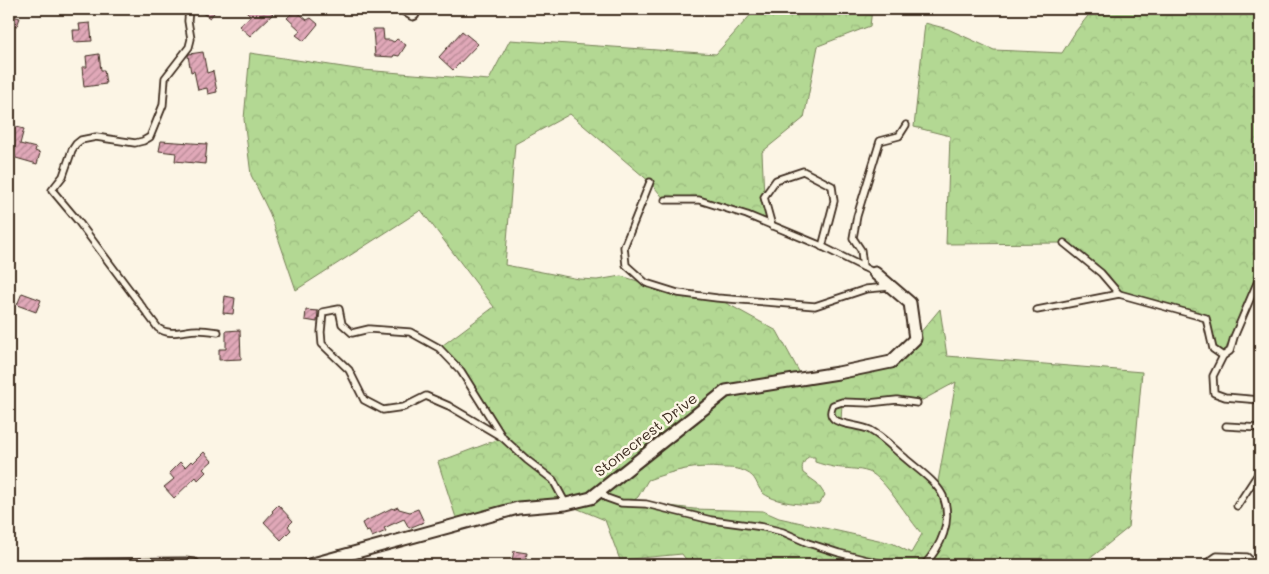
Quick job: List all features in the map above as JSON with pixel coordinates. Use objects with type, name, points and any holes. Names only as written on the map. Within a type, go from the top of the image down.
[{"type":"street","name":"Stonecrest Drive","points":[[309,565],[518,508],[566,504],[591,498],[726,391],[838,373],[891,362],[915,339],[910,303],[875,273]]},
{"type":"street","points":[[86,565],[194,565]]},
{"type":"lane","points":[[189,9],[188,20],[191,39],[189,47],[165,78],[162,105],[150,137],[144,142],[135,143],[93,137],[81,140],[72,150],[63,176],[52,190],[78,221],[158,328],[163,332],[171,333],[197,330],[218,332]]},
{"type":"lane","points":[[863,267],[861,250],[853,238],[857,216],[880,141],[899,136],[906,124]]},
{"type":"lane","points":[[772,226],[764,197],[776,180],[803,172],[832,186],[834,201],[822,247]]},
{"type":"lane","points":[[650,182],[624,247],[626,265],[646,283],[678,293],[815,306],[866,289],[892,287]]},
{"type":"lane","points":[[665,200],[699,200],[747,215],[822,247],[875,273]]},
{"type":"lane","points":[[1064,242],[1101,273],[1119,294]]},
{"type":"lane","points":[[1260,276],[1230,351],[1224,356],[1213,376],[1214,393],[1226,398],[1260,400]]},
{"type":"lane","points":[[1037,310],[1119,294],[1206,318],[1213,349],[1224,356]]},
{"type":"lane","points":[[503,438],[461,371],[439,348],[410,332],[369,329],[352,333],[342,324],[339,309],[323,312],[322,344],[349,370],[364,400],[383,410],[404,407],[426,396],[449,406],[503,438],[526,460],[553,480],[566,504]]},
{"type":"lane","points":[[917,403],[897,400],[869,403],[842,402],[833,405],[831,416],[835,420],[868,429],[878,435],[927,477],[943,496],[946,530],[934,554],[924,565]]},
{"type":"lane","points":[[1226,426],[1260,428]]},
{"type":"lane","points":[[1237,506],[1260,471]]},
{"type":"lane","points":[[600,491],[607,498],[621,503],[646,504],[702,518],[763,527],[783,532],[808,543],[839,553],[887,565]]},
{"type":"lane","points":[[1204,565],[1218,556],[1247,557],[1255,565]]},
{"type":"green space","points":[[760,9],[872,9],[870,26],[818,46],[804,118],[762,152],[764,197],[772,226],[699,200],[665,200],[650,182],[570,114],[515,144],[505,265],[579,279],[597,280],[621,276],[678,293],[717,298],[777,331],[803,379],[891,362],[915,339],[940,309],[947,356],[1142,372],[1128,528],[1082,565],[1044,565],[1042,560],[974,560],[973,565],[690,565],[682,554],[620,560],[605,520],[566,504],[458,524],[438,462],[502,438],[461,371],[439,348],[494,307],[421,210],[296,290],[270,214],[251,175],[244,119],[250,53],[363,70],[489,80],[510,40],[716,54],[754,11]],"holes":[[[956,382],[937,487],[868,429],[841,422],[842,403],[897,400],[917,403]],[[808,457],[815,457],[815,462],[824,465],[869,472],[882,482],[922,534],[911,553],[892,543],[779,518],[763,511],[694,509],[634,500],[638,497],[648,480],[685,469],[713,467],[734,468],[750,474],[762,492],[773,499],[799,504],[820,503],[825,495],[817,483],[803,473],[802,468]]]},
{"type":"green space","points":[[1090,9],[1260,9],[1260,276],[1230,351],[1223,356],[1213,349],[1206,318],[1119,294],[1101,273],[1064,243],[946,244],[950,136],[914,127],[925,23],[948,29],[994,50],[1062,53],[1091,12]]},
{"type":"green space","points":[[1217,556],[1247,557],[1260,565],[1204,565]]},
{"type":"building","points":[[196,9],[217,9],[210,18]]},
{"type":"building","points":[[244,9],[268,9],[273,14],[250,36],[239,26],[251,16]]},
{"type":"building","points":[[295,10],[307,20],[311,18],[318,24],[304,41],[296,35],[301,31],[287,18]]},
{"type":"building","points":[[9,15],[20,18],[17,26],[9,24]]},
{"type":"building","points":[[90,23],[92,41],[74,42],[73,30],[80,30],[79,24]]},
{"type":"building","points":[[373,29],[383,29],[384,40],[394,42],[397,39],[406,45],[399,56],[375,56]]},
{"type":"building","points":[[462,31],[478,44],[453,70],[439,57]]},
{"type":"building","points":[[203,52],[207,73],[213,71],[217,92],[208,94],[207,88],[198,90],[194,71],[191,72],[189,54]]},
{"type":"building","points":[[99,54],[101,70],[104,70],[106,84],[84,87],[82,67],[87,67],[86,56]]},
{"type":"building","points":[[9,125],[24,129],[20,144],[36,148],[35,151],[40,153],[37,164],[9,156]]},
{"type":"building","points":[[161,141],[207,144],[205,164],[175,161],[176,153],[159,151]]},
{"type":"building","points":[[22,293],[41,300],[36,312],[17,305]]},
{"type":"building","points":[[225,296],[235,298],[233,314],[223,313]]},
{"type":"building","points":[[306,310],[318,311],[317,322],[305,320]]},
{"type":"building","points":[[240,330],[241,359],[219,360],[219,349],[226,349],[226,331]]},
{"type":"building","points":[[204,452],[212,461],[203,469],[206,472],[198,480],[196,477],[174,498],[164,487],[174,479],[169,473],[180,462],[185,467],[191,461],[193,463]]},
{"type":"building","points":[[278,505],[293,521],[288,526],[291,530],[281,540],[264,522]]},
{"type":"building","points":[[398,507],[410,512],[418,509],[424,522],[409,528],[404,519],[384,528],[386,531],[372,537],[369,531],[366,532],[362,523],[392,508]]},
{"type":"building","points":[[514,551],[527,553],[525,565],[511,565]]}]
